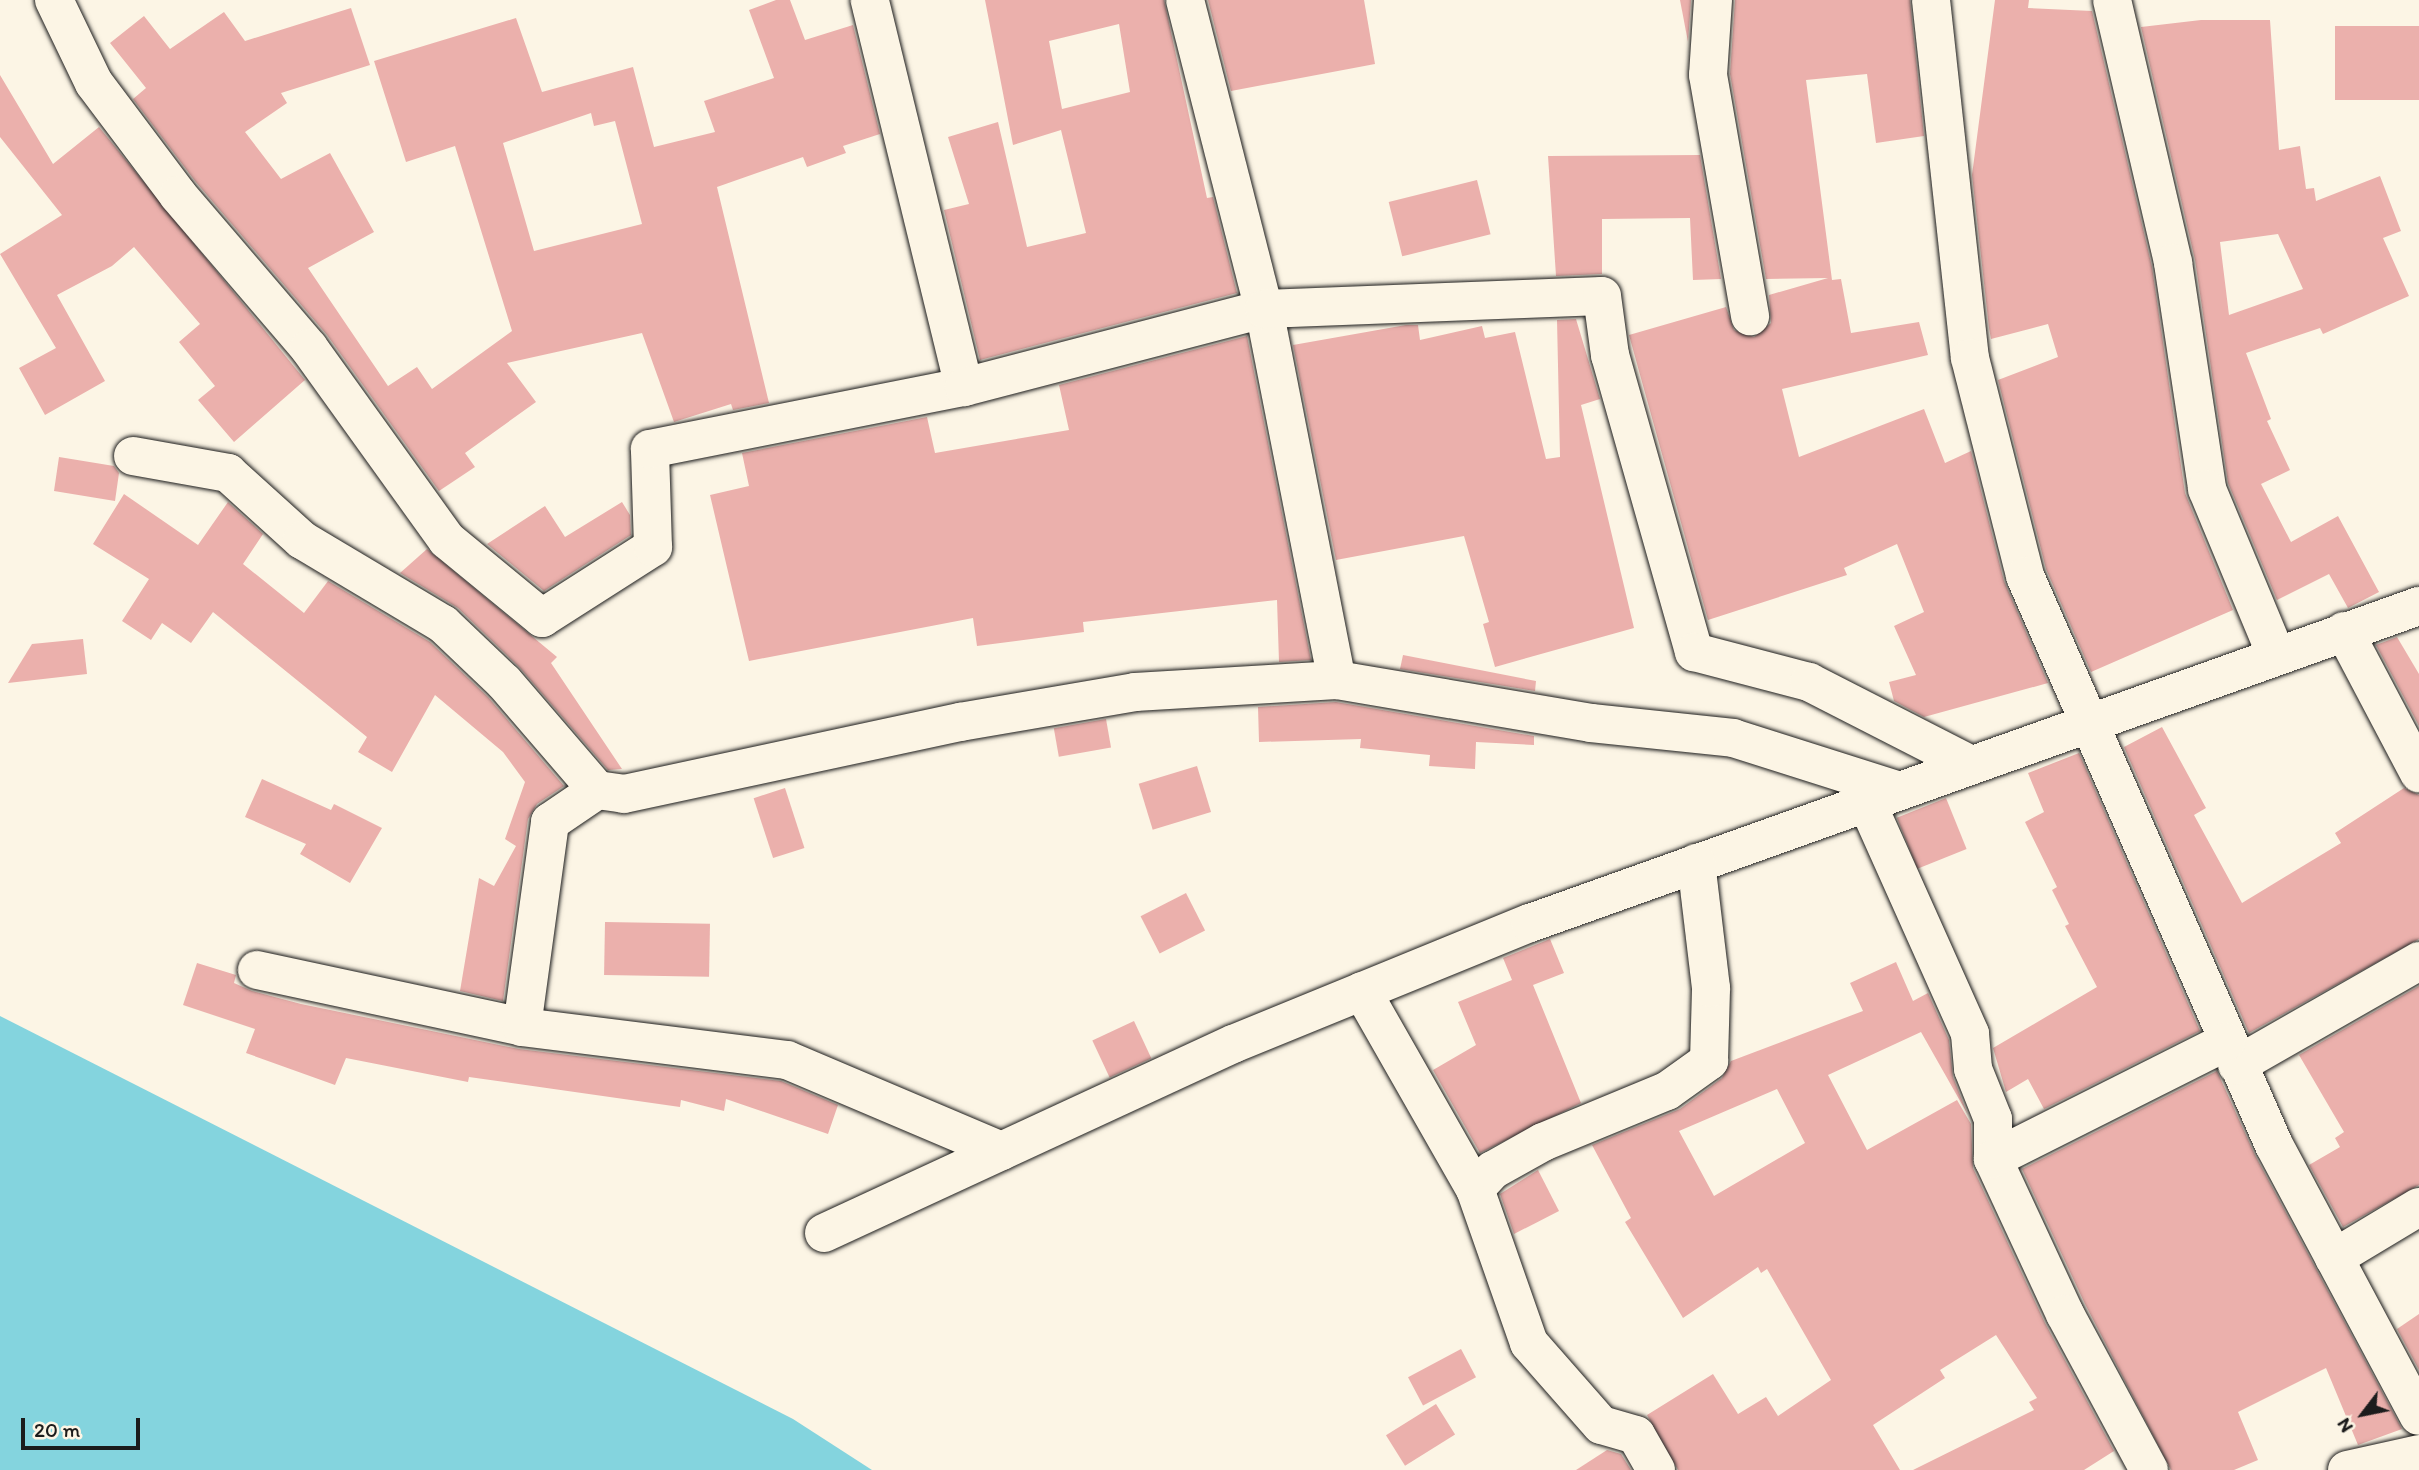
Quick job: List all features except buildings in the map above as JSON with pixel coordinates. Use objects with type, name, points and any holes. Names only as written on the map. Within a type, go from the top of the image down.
[{"type":"street","points":[[54,0],[94,83],[178,194],[309,348],[447,540],[542,618],[653,547],[650,449],[964,387],[1264,309],[1602,296],[1610,355],[1694,652],[1809,682],[1969,764]]},
{"type":"street","points":[[870,0],[964,387]]},
{"type":"street","points":[[1185,0],[1264,309],[1337,680]]},
{"type":"street","points":[[1713,0],[1708,75],[1750,316]]},
{"type":"street","points":[[1931,0],[1970,358],[2025,576],[2092,721],[2232,1054],[2334,1258],[2419,1416]]},
{"type":"street","points":[[2112,0],[2173,263],[2207,489],[2276,655]]},
{"type":"street","points":[[133,456],[228,473],[302,540],[443,624],[504,682],[597,790],[624,794],[960,722],[1135,692],[1337,680],[1591,723],[1733,738],[1882,796],[1969,1034],[1973,1069],[1993,1119],[1993,1159],[2065,1314],[2149,1470]]},
{"type":"street","points":[[824,1233],[1001,1151],[1362,991],[1696,863],[2419,606]]},
{"type":"street","points":[[2344,631],[2419,773]]},
{"type":"street","points":[[522,1027],[550,821],[597,790]]},
{"type":"street","points":[[1475,1189],[1493,1170],[1543,1142],[1612,1109],[1668,1091],[1709,1060],[1712,988],[1696,863]]},
{"type":"street","points":[[1993,1159],[2232,1054],[2419,961]]},
{"type":"street","points":[[257,970],[522,1027],[787,1060],[1001,1151]]},
{"type":"street","points":[[1362,991],[1475,1189],[1529,1343],[1601,1426],[1636,1435],[1656,1470]]},
{"type":"street","points":[[2334,1258],[2419,1208]]},
{"type":"street","points":[[2347,1470],[2419,1454]]},
{"type":"water","points":[[0,1016],[793,1419],[872,1470],[0,1470]]}]
